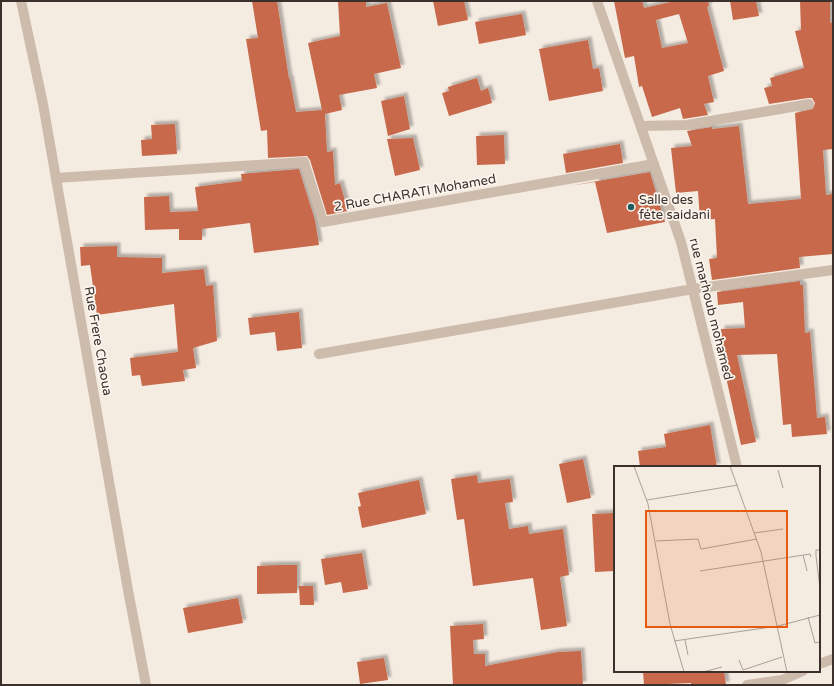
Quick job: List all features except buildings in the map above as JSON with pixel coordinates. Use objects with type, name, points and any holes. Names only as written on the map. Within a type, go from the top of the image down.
[{"type":"street","name":"Rue Frere Chaoua","points":[[21,1],[43,104],[126,582],[146,685]]},
{"type":"street","name":"rue marhoub mohamed","points":[[597,1],[682,242],[737,466]]},
{"type":"street","points":[[641,126],[687,125],[809,104]]},
{"type":"street","name":"2 Rue CHARATI Mohamed","points":[[56,178],[304,162],[323,222],[654,164]]},
{"type":"street","points":[[319,354],[693,289],[833,270]]},
{"type":"street","points":[[820,664],[833,659]]},
{"type":"street","points":[[747,685],[781,679],[800,672]]},
{"type":"place","name":"Salle des féte saidani","points":[[631,207]]}]
